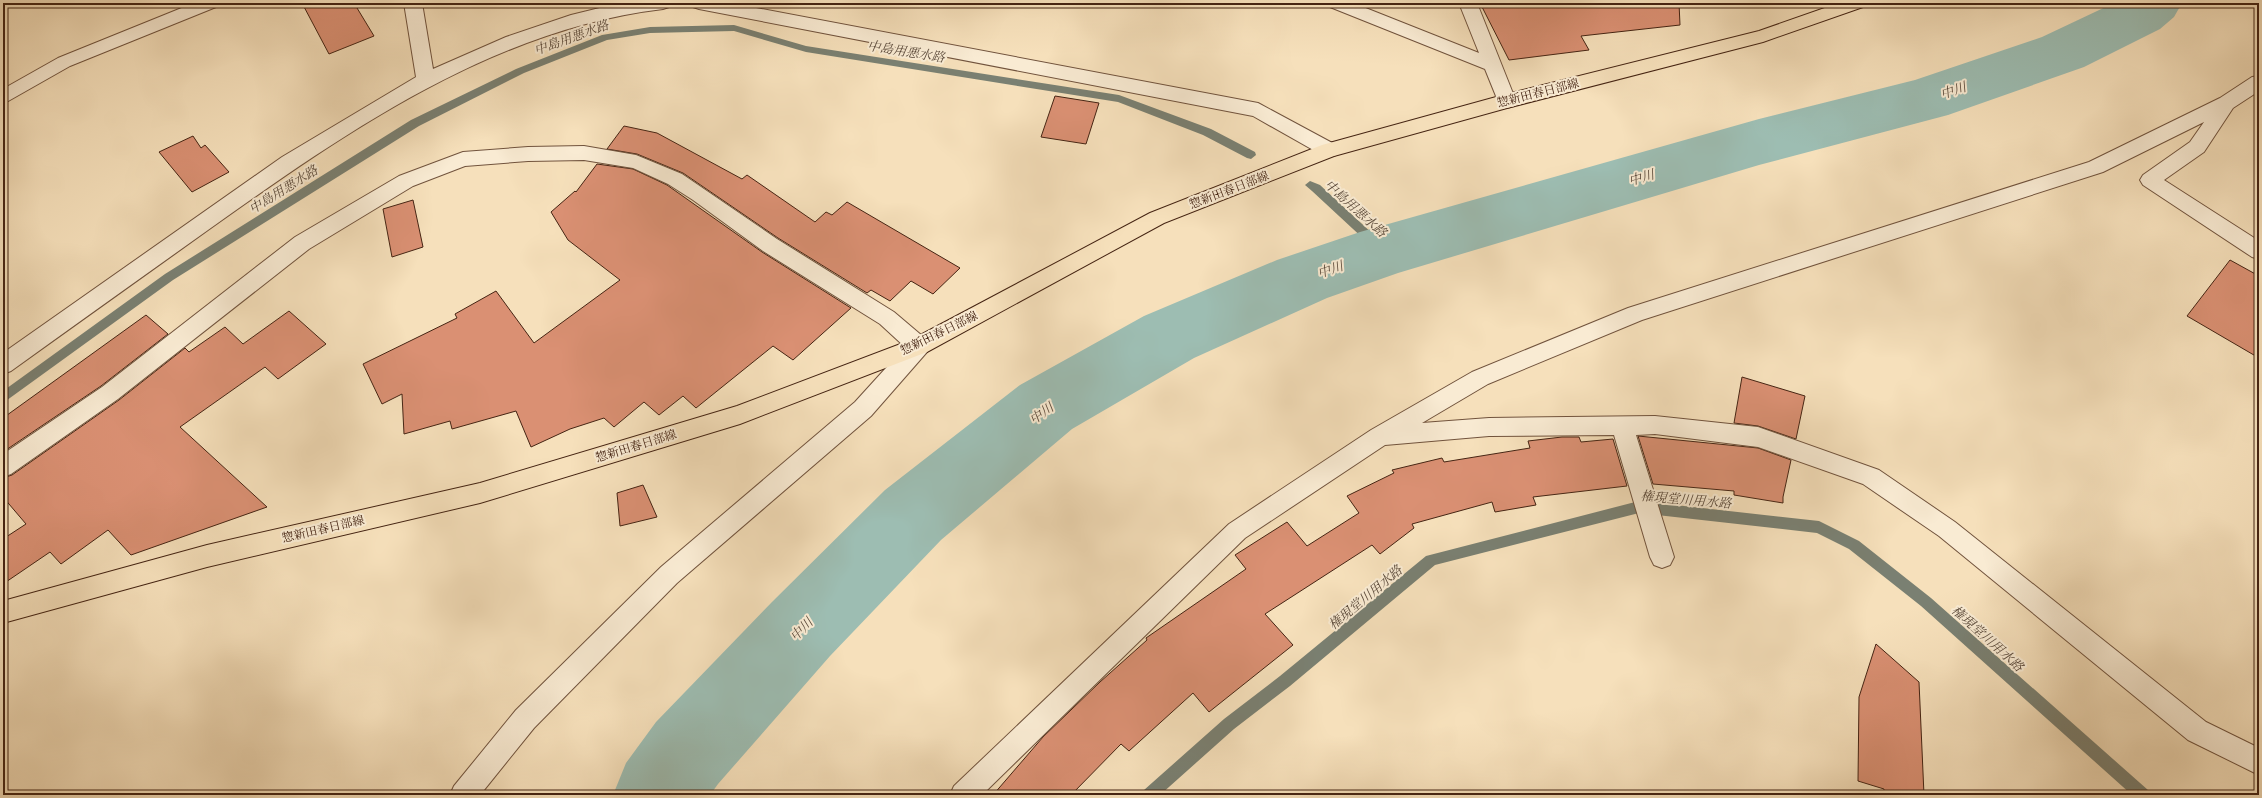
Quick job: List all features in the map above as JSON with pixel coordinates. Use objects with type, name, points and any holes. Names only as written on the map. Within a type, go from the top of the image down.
[{"type":"main road","name":"惣新田春日部線","points":[[3,612],[207,556],[480,493],[740,415],[919,346],[1157,218],[1330,150],[1507,100],[1763,36],[1857,3]]},
{"type":"street","points":[[3,97],[64,62],[210,3]]},
{"type":"street","points":[[413,3],[426,80]]},
{"type":"street","points":[[3,365],[289,162],[426,80],[496,46],[550,27],[635,5],[663,3]]},
{"type":"street","points":[[699,3],[1258,110],[1330,150]]},
{"type":"street","points":[[1336,3],[1492,65]]},
{"type":"street","points":[[1468,3],[1507,100]]},
{"type":"street","points":[[964,795],[1237,531],[1379,437],[1480,378],[1635,314],[2096,167],[2227,104],[2259,82]]},
{"type":"street","points":[[2227,104],[2197,147],[2150,180],[2259,251]]},
{"type":"street","points":[[3,467],[110,393],[302,243],[406,181],[463,159],[528,154],[584,153],[636,162],[675,178],[770,245],[887,318],[919,346],[863,409],[669,575],[525,719],[463,795]]},
{"type":"street","points":[[1622,425],[1662,557]]},
{"type":"street","points":[[1379,437],[1489,427],[1655,425],[1758,437],[1871,477],[1947,529],[2197,731],[2259,762]]},
{"type":"building","points":[[302,3],[354,3],[374,36],[329,54]]},
{"type":"building","points":[[1480,3],[1679,3],[1680,25],[1581,36],[1589,50],[1509,60]]},
{"type":"building","points":[[1055,96],[1099,103],[1086,144],[1041,137]]},
{"type":"building","points":[[624,126],[657,133],[742,179],[747,175],[815,222],[826,212],[832,215],[847,202],[960,268],[933,294],[911,281],[890,301],[871,290],[867,293],[778,238],[683,173],[637,154],[607,149]]},
{"type":"building","points":[[193,136],[201,148],[205,145],[229,172],[192,192],[159,152]]},
{"type":"building","points":[[597,164],[633,169],[667,185],[762,252],[851,308],[793,360],[773,346],[696,408],[683,396],[659,415],[644,402],[614,427],[604,418],[570,429],[531,447],[516,411],[452,429],[450,421],[404,434],[402,394],[382,404],[363,364],[457,318],[455,314],[496,291],[534,343],[620,280],[568,240],[551,212],[575,191],[576,192]]},
{"type":"building","points":[[413,200],[423,247],[392,257],[383,209]]},
{"type":"building","points":[[2230,260],[2259,276],[2259,358],[2187,316]]},
{"type":"building","points":[[289,311],[326,344],[278,379],[265,367],[180,427],[267,507],[131,555],[108,530],[61,564],[50,552],[3,584],[3,539],[26,524],[3,497],[3,478],[12,475],[119,400],[185,348],[189,352],[225,327],[243,344]]},
{"type":"building","points":[[146,315],[168,334],[101,386],[3,452],[3,418]]},
{"type":"building","points":[[1742,377],[1805,396],[1796,439],[1758,426],[1734,423]]},
{"type":"building","points":[[1638,436],[1758,448],[1791,460],[1783,503],[1734,495],[1734,491],[1653,484]]},
{"type":"building","points":[[1562,437],[1579,437],[1581,442],[1613,439],[1627,486],[1533,497],[1536,505],[1495,512],[1492,502],[1412,524],[1414,528],[1380,554],[1372,545],[1265,614],[1293,645],[1209,712],[1193,693],[1129,751],[1121,744],[1071,795],[993,795],[1043,737],[1100,682],[1147,640],[1146,638],[1246,569],[1235,555],[1287,522],[1307,546],[1359,513],[1347,496],[1394,473],[1392,470],[1442,458],[1444,462],[1530,448],[1528,441]]},
{"type":"building","points":[[643,485],[657,517],[620,526],[617,493]]},
{"type":"building","points":[[1876,644],[1919,682],[1924,795],[1884,795],[1884,789],[1858,781],[1859,697]]},
{"type":"waterway","name":"中川","points":[[658,795],[687,753],[801,629],[913,515],[1046,407],[1169,337],[1302,279],[1384,251],[1759,142],[1926,99],[2063,52],[2139,15],[2153,3]]},
{"type":"waterway","name":"中島用悪水路","points":[[3,398],[169,277],[415,123],[520,71],[605,37],[650,30],[734,28],[806,49],[1119,99],[1207,132],[1251,155]]},
{"type":"waterway","name":"中島用悪水路","points":[[1310,185],[1316,188],[1384,251]]},
{"type":"waterway","name":"権現堂川用水路","points":[[1149,795],[1229,724],[1285,681],[1431,560],[1639,507],[1819,527],[1854,545],[1926,602],[2143,795]]}]
